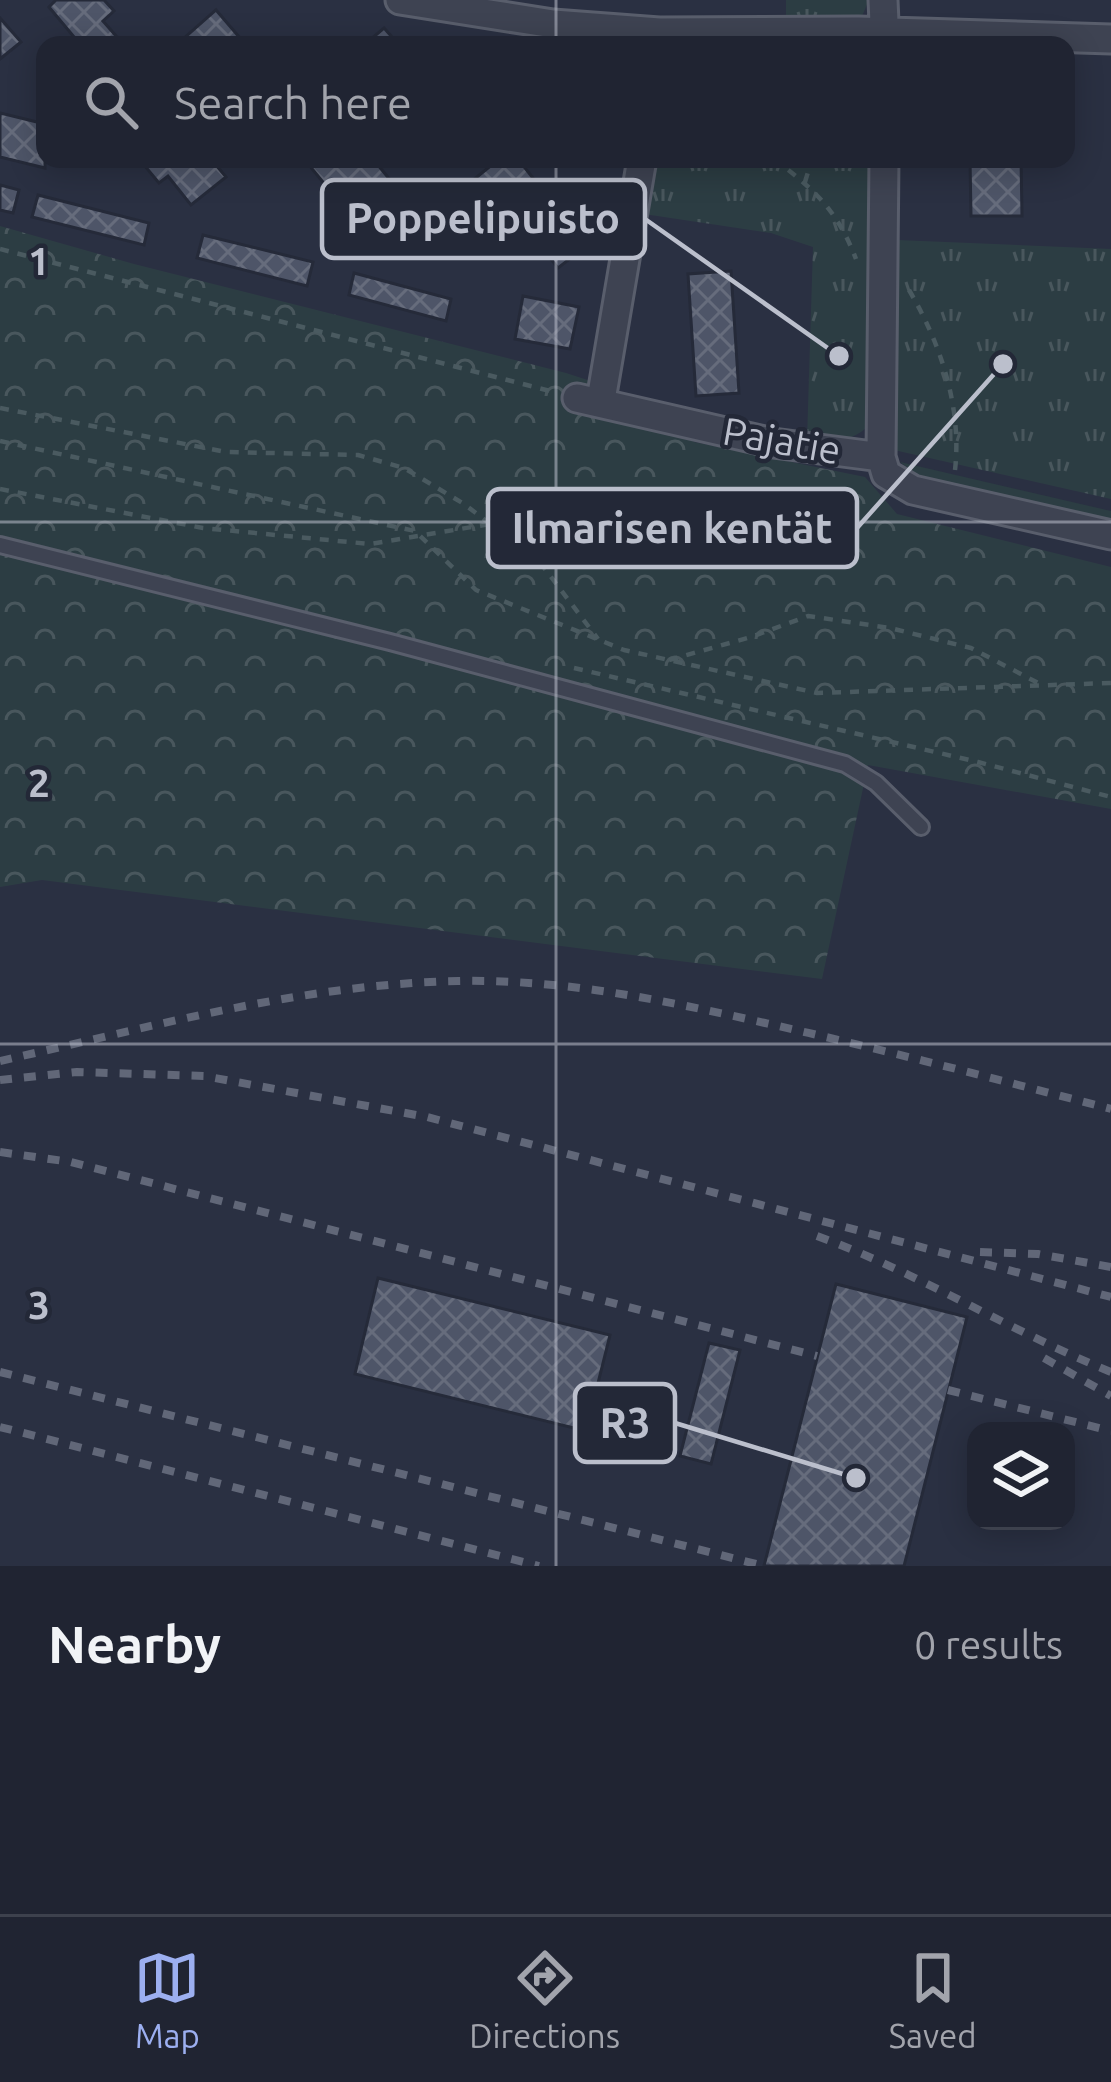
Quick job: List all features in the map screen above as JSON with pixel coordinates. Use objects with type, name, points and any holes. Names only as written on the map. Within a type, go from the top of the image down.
[{"type":"street","points":[[400,0],[638,36]]},
{"type":"street","points":[[883,0],[884,36]]},
{"type":"street","points":[[1075,39],[1111,39]]},
{"type":"street","points":[[589,399],[640,168]]},
{"type":"street","points":[[881,457],[884,168]]},
{"type":"street","name":"Pajatie","points":[[589,399],[772,443],[881,457],[886,474],[900,486],[1111,535]]},
{"type":"lane","points":[[0,545],[390,642],[845,764],[876,784],[921,827]]},
{"type":"path","points":[[786,168],[842,223],[858,265]]},
{"type":"path","points":[[805,183],[809,168]]},
{"type":"path","points":[[0,249],[589,399]]},
{"type":"path","points":[[897,284],[916,301],[955,403],[955,470]]},
{"type":"path","points":[[0,408],[226,452],[358,455],[404,468],[539,561],[598,640]]},
{"type":"path","points":[[0,441],[415,531],[476,590],[598,640],[817,693],[1111,683]]},
{"type":"path","points":[[0,489],[203,528],[370,544],[490,524]]},
{"type":"path","points":[[669,660],[808,616],[890,628],[971,648],[1046,686]]},
{"type":"path","points":[[556,664],[1111,797]]},
{"type":"green space","points":[[786,0],[869,0],[862,16],[854,19],[786,19]]},
{"type":"green space","points":[[652,168],[872,168],[866,428],[845,439],[807,441],[813,247],[771,233],[644,214]]},
{"type":"green space","points":[[0,226],[566,373],[615,389],[694,442],[865,477],[897,514],[1111,567],[1111,809],[868,765],[822,979],[42,880],[0,887]]},
{"type":"green space","points":[[897,240],[1111,249],[1111,499],[894,450]]},
{"type":"green space","points":[[900,462],[1111,511],[1111,522],[921,478]]},
{"type":"building","points":[[56,0],[104,0],[114,11],[103,21],[116,36],[73,36],[49,7]]},
{"type":"building","points":[[216,10],[238,36],[187,36]]},
{"type":"building","points":[[0,18],[21,42],[0,59]]},
{"type":"building","points":[[0,113],[36,122],[36,166],[0,157]]},
{"type":"building","points":[[146,168],[218,168],[226,177],[191,205],[168,176],[159,183]]},
{"type":"building","points":[[311,168],[380,168],[400,192],[413,181],[448,225],[413,255],[383,218],[373,227],[344,192],[336,198]]},
{"type":"building","points":[[488,168],[525,168],[551,201],[562,192],[598,237],[558,268],[523,224],[513,232],[472,181]]},
{"type":"building","points":[[970,168],[1021,168],[1022,216],[971,216]]},
{"type":"building","points":[[0,185],[19,190],[13,213],[0,210]]},
{"type":"building","points":[[38,195],[149,223],[144,245],[32,217]]},
{"type":"building","points":[[203,235],[313,262],[307,286],[197,258]]},
{"type":"building","points":[[731,271],[739,393],[696,396],[688,274]]},
{"type":"building","points":[[354,273],[451,299],[446,321],[349,295]]},
{"type":"building","points":[[523,296],[579,307],[570,349],[515,339]]},
{"type":"building","points":[[378,1278],[610,1335],[586,1431],[355,1374]]},
{"type":"building","points":[[836,1284],[967,1317],[904,1566],[764,1566]]},
{"type":"building","points":[[709,1343],[740,1350],[711,1464],[680,1456]]},
{"type":"railway","points":[[0,1061],[285,999],[400,984],[497,981],[574,987],[689,1006],[1111,1109]]},
{"type":"railway","points":[[0,1080],[77,1072],[204,1076],[427,1117],[1111,1297]]},
{"type":"railway","points":[[0,1152],[71,1162],[817,1356]]},
{"type":"railway","points":[[817,1236],[1111,1372]]},
{"type":"railway","points":[[980,1252],[1038,1254],[1111,1267]]},
{"type":"railway","points":[[1044,1358],[1111,1396]]},
{"type":"railway","points":[[0,1372],[764,1566]]},
{"type":"railway","points":[[948,1390],[1111,1431]]},
{"type":"railway","points":[[0,1427],[539,1566]]},
{"type":"place","name":"Poppelipuisto","points":[[839,356]]},
{"type":"place","name":"Ilmarisen kentät","points":[[1003,364]]},
{"type":"place","name":"R3","points":[[856,1478]]}]
